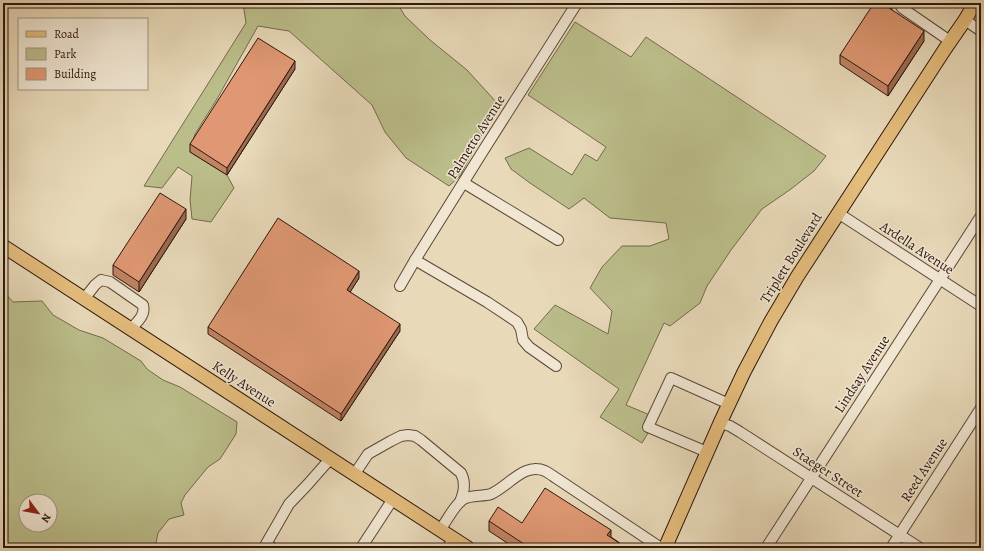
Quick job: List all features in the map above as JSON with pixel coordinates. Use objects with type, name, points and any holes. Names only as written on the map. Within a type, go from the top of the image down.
[{"type":"main road","name":"Triplett Boulevard","points":[[665,548],[720,423],[771,321],[838,213],[975,3]]},
{"type":"main road","name":"Kelly Avenue","points":[[3,246],[440,530],[450,543],[468,548]]},
{"type":"street","name":"Palmetto Avenue","points":[[400,286],[576,3]]},
{"type":"street","points":[[899,3],[902,8],[950,41]]},
{"type":"street","points":[[965,20],[981,31]]},
{"type":"street","points":[[464,183],[558,240]]},
{"type":"street","name":"Ardella Avenue","points":[[838,213],[981,306]]},
{"type":"street","name":"Lindsay Avenue","points":[[766,548],[981,216]]},
{"type":"street","points":[[415,260],[487,302],[517,322],[521,329],[523,340],[529,347],[556,366]]},
{"type":"street","points":[[84,299],[95,284],[101,280],[110,282],[143,305],[144,309],[142,315],[131,329]]},
{"type":"street","points":[[707,452],[648,426],[671,378],[729,404]]},
{"type":"street","name":"Reed Avenue","points":[[891,548],[981,408]]},
{"type":"street","name":"Staeger Street","points":[[720,423],[730,426],[740,432],[920,548]]},
{"type":"street","points":[[354,474],[368,454],[401,436],[411,435],[421,440],[461,474],[463,477],[464,487],[460,502]]},
{"type":"street","points":[[273,548],[266,544],[289,504],[330,459]]},
{"type":"street","points":[[440,530],[460,502],[466,497],[490,494],[502,488],[515,477],[524,472],[535,469],[545,471],[661,548]]},
{"type":"street","points":[[361,548],[393,499]]},
{"type":"green space","points":[[243,3],[397,3],[405,16],[430,40],[467,70],[498,104],[460,176],[449,186],[406,158],[385,132],[372,105],[289,31],[258,26],[217,99],[195,134],[190,152],[227,175],[234,188],[211,222],[192,219],[190,200],[192,176],[178,167],[162,188],[144,186],[246,23]]},
{"type":"green space","points":[[575,22],[631,57],[646,37],[826,156],[814,171],[762,209],[731,250],[707,286],[700,303],[670,326],[664,323],[626,405],[657,418],[642,443],[600,417],[619,389],[534,329],[555,305],[608,334],[612,311],[590,288],[602,267],[622,246],[650,246],[669,239],[666,223],[610,218],[584,198],[569,209],[511,169],[505,158],[529,148],[572,175],[585,154],[597,161],[606,147],[528,95]]},
{"type":"green space","points":[[3,291],[13,302],[42,301],[53,315],[79,330],[103,338],[141,361],[147,369],[163,380],[180,387],[237,422],[236,434],[220,459],[208,467],[185,495],[181,503],[184,515],[169,519],[158,533],[155,548],[3,548]]},
{"type":"building","points":[[874,3],[892,3],[889,8],[924,31],[888,86],[840,55]]},
{"type":"building","points":[[258,38],[295,61],[227,168],[190,144]]},
{"type":"building","points":[[160,193],[186,209],[139,282],[113,265]]},
{"type":"building","points":[[278,218],[359,271],[347,290],[400,324],[341,414],[208,327]]},
{"type":"building","points":[[545,488],[611,530],[607,535],[627,548],[530,548],[489,521],[498,507],[522,523]]}]
